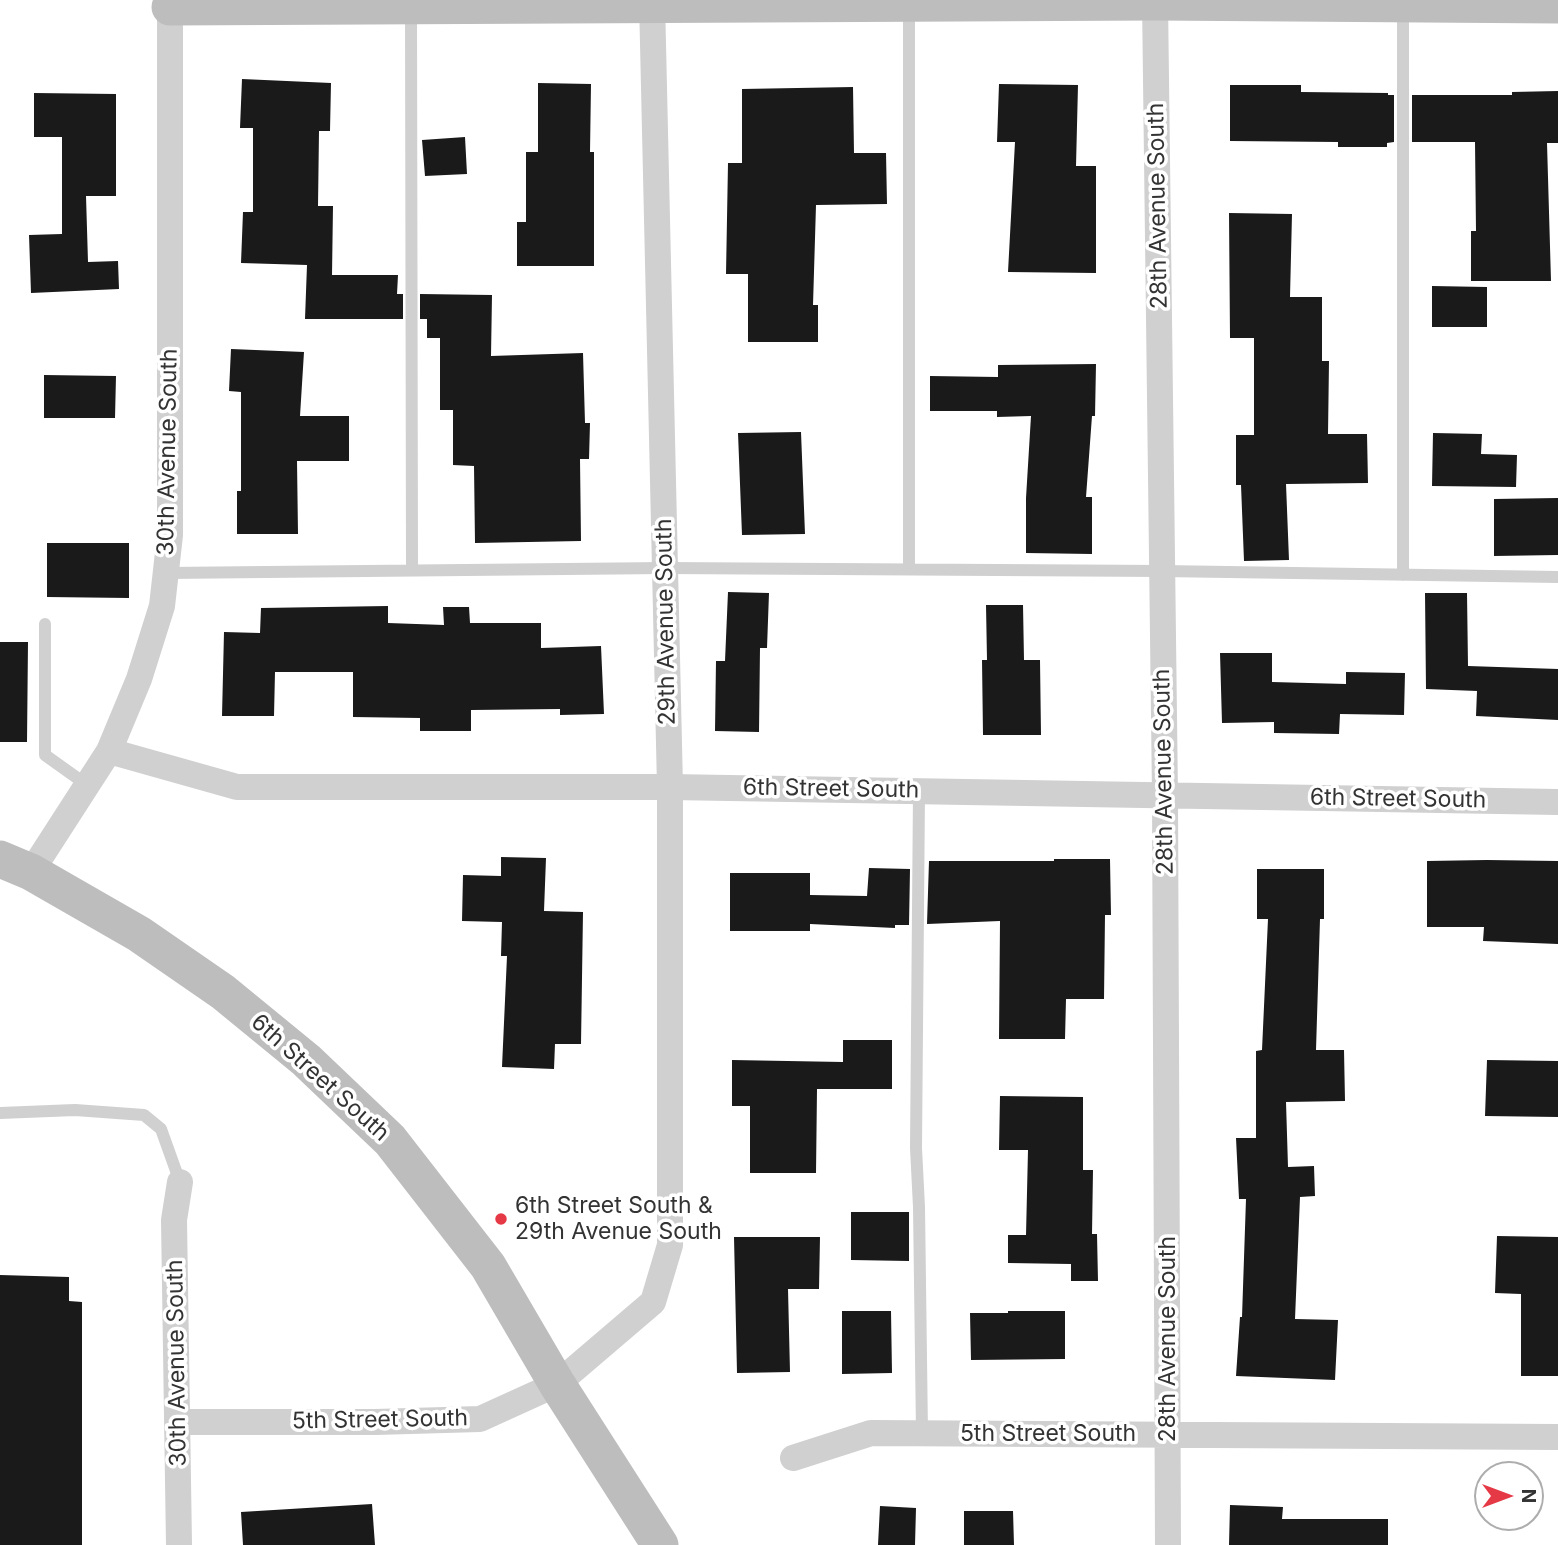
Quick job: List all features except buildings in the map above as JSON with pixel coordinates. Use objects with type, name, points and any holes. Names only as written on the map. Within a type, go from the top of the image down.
[{"type":"street","points":[[170,3],[411,6],[652,2],[909,4],[1155,1],[1558,5]]},
{"type":"street","name":"28th Avenue South","points":[[1155,1],[1165,794],[1168,1545]]},
{"type":"street","name":"29th Avenue South","points":[[652,2],[670,787],[670,1245]]},
{"type":"street","name":"30th Avenue South","points":[[16,866],[87,785],[109,751],[139,679],[162,606],[170,535],[170,3]]},
{"type":"street","name":"6th Street South","points":[[109,751],[237,787],[670,787],[1558,802]]},
{"type":"street","name":"6th Street South","points":[[16,866],[139,934],[223,992],[306,1060],[390,1140],[488,1266],[557,1384],[660,1545]]},
{"type":"street","name":"30th Avenue South","points":[[179,1545],[174,1220],[180,1182]]},
{"type":"street","name":"5th Street South","points":[[178,1422],[480,1419],[557,1384],[653,1302],[670,1245]]},
{"type":"street","name":"5th Street South","points":[[793,1458],[871,1433],[1558,1437]]},
{"type":"lane","points":[[909,4],[909,569]]},
{"type":"lane","points":[[1403,4],[1403,575]]},
{"type":"lane","points":[[411,6],[412,570]]},
{"type":"lane","points":[[166,573],[665,568],[1558,577]]},
{"type":"lane","points":[[45,624],[45,755],[87,785]]},
{"type":"lane","points":[[919,791],[916,1148],[922,1433]]},
{"type":"lane","points":[[0,1113],[75,1110],[144,1115],[161,1129],[180,1182]]},
{"type":"place","name":"6th Street South & 29th Avenue South","points":[[501,1219]]}]
